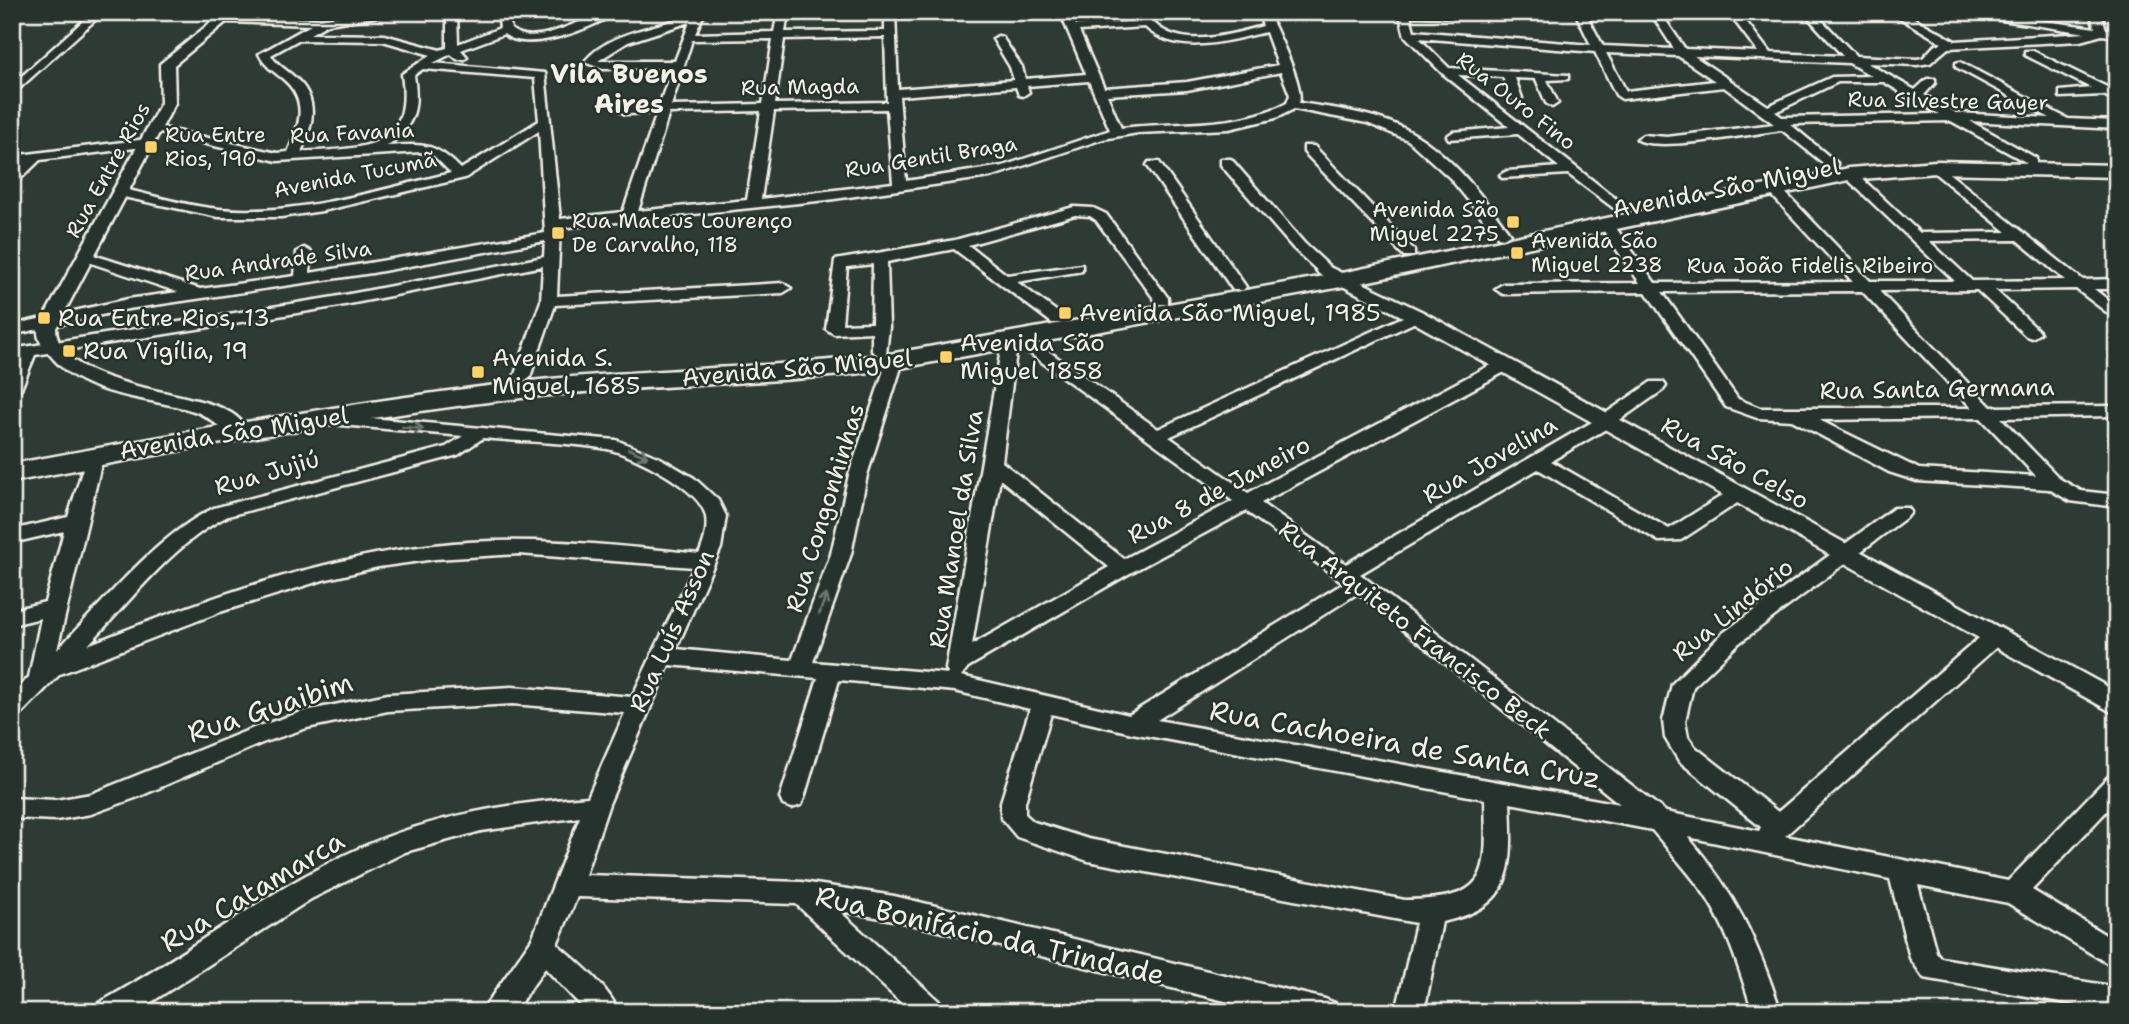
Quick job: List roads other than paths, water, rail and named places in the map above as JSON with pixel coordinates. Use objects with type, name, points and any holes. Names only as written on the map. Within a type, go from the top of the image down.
[{"type":"main road","name":"Avenida São Miguel","points":[[12,459],[236,427],[321,419],[579,384],[785,373],[888,356],[1015,340],[1840,170],[1919,160],[2117,164]]},
{"type":"main road","name":"Avenida São Miguel","points":[[12,473],[236,427],[522,377],[642,367],[888,356],[1058,320],[1238,287],[1333,275],[1409,253],[1503,234],[1773,188],[1840,170],[1936,167],[2117,172]]},
{"type":"street","points":[[12,92],[99,12]]},
{"type":"street","points":[[452,12],[453,49],[472,68]]},
{"type":"street","points":[[503,12],[506,30],[517,38],[537,38],[611,12]]},
{"type":"street","points":[[753,204],[783,12]]},
{"type":"street","points":[[891,12],[893,99],[900,185]]},
{"type":"street","points":[[1065,12],[1116,132]]},
{"type":"street","points":[[1263,12],[1296,95],[1292,105],[1367,120],[1411,137],[1434,155],[1503,234]]},
{"type":"street","points":[[1580,12],[1620,94],[1624,96],[1724,83]]},
{"type":"street","points":[[1656,12],[1682,53],[1782,123],[2032,333]]},
{"type":"street","points":[[1732,12],[1767,56]]},
{"type":"street","points":[[1808,12],[1853,60],[2031,161]]},
{"type":"street","points":[[1895,12],[1952,44]]},
{"type":"street","points":[[1955,12],[2117,34]]},
{"type":"street","points":[[2095,12],[2102,32],[2117,40]]},
{"type":"street","points":[[228,16],[398,13]]},
{"type":"street","points":[[1509,17],[1404,13],[1409,34],[1598,49],[1853,60],[1924,61],[1938,48],[1952,44],[2080,38],[2102,32]]},
{"type":"street","points":[[629,216],[678,64],[688,37],[701,14]]},
{"type":"street","points":[[678,64],[603,66],[590,62],[602,51],[635,36],[701,14]]},
{"type":"street","points":[[292,157],[307,121],[308,102],[300,86],[269,63],[265,54],[321,15]]},
{"type":"street","name":"Rua Entre Rios","points":[[40,340],[168,103],[167,64],[228,16]]},
{"type":"street","points":[[1071,28],[1151,18],[1158,33],[1170,38],[1198,41],[1224,39],[1270,28]]},
{"type":"street","points":[[375,149],[409,121],[413,107],[408,74],[440,54],[506,30]]},
{"type":"street","points":[[688,37],[892,34]]},
{"type":"street","name":"Rua Ouro Fino","points":[[1409,34],[1446,71],[1573,170],[1612,216],[1650,288],[1732,403],[1757,413]]},
{"type":"street","points":[[292,37],[384,38],[440,54]]},
{"type":"street","points":[[998,39],[1013,62],[1022,87]]},
{"type":"street","points":[[2029,53],[2117,97]]},
{"type":"street","points":[[420,65],[541,75],[552,243],[550,301],[522,377]]},
{"type":"street","points":[[1960,65],[2067,122]]},
{"type":"street","points":[[1100,92],[1186,86],[1287,67]]},
{"type":"street","points":[[1446,71],[1564,77]]},
{"type":"street","points":[[1508,74],[1516,98]]},
{"type":"street","points":[[1540,76],[1552,103]]},
{"type":"street","points":[[1762,108],[1833,80],[1880,76]]},
{"type":"street","name":"Rua Magda","points":[[625,110],[768,107],[893,99],[1022,87],[1093,77]]},
{"type":"street","points":[[1849,78],[1916,96]]},
{"type":"street","points":[[1916,96],[1931,80]]},
{"type":"street","points":[[2064,94],[2104,91]]},
{"type":"street","name":"Rua Gentil Braga","points":[[40,340],[334,302],[552,243],[629,216],[753,204],[1010,168],[1116,132],[1249,122],[1268,118],[1292,105]]},
{"type":"street","name":"Rua Silvestre Gayer","points":[[1643,139],[1667,141],[1782,123],[1954,117],[2117,125]]},
{"type":"street","name":"Avenida Tucumã","points":[[119,192],[186,208],[249,215],[322,207],[460,176],[544,124]]},
{"type":"street","points":[[1453,136],[1522,130]]},
{"type":"street","name":"Rua Favania","points":[[12,160],[150,137],[292,157],[375,149],[433,150],[460,176]]},
{"type":"street","points":[[1309,149],[1409,253]]},
{"type":"street","points":[[12,183],[37,156]]},
{"type":"street","points":[[1226,162],[1298,246],[1333,275]]},
{"type":"street","points":[[1154,165],[1238,287]]},
{"type":"street","points":[[1936,167],[2117,315]]},
{"type":"street","points":[[1507,175],[1573,170]]},
{"type":"street","points":[[1773,188],[2053,483],[2077,497],[2117,501]]},
{"type":"street","points":[[881,327],[843,331],[833,327],[838,264],[957,244],[1063,212],[1093,212],[1108,225],[1163,301]]},
{"type":"street","points":[[1916,237],[2022,236]]},
{"type":"street","name":"Rua Andrade Silva","points":[[12,330],[40,340],[197,293],[552,243]]},
{"type":"street","points":[[957,244],[1058,320]]},
{"type":"street","points":[[302,280],[304,251]]},
{"type":"street","points":[[84,256],[197,293]]},
{"type":"street","name":"Rua Congonhinhas","points":[[800,668],[841,555],[888,356],[881,327],[880,259]]},
{"type":"street","points":[[1003,280],[1077,268]]},
{"type":"street","name":"Rua São Celso","points":[[1333,275],[1416,316],[2117,705]]},
{"type":"street","name":"Rua João Fidelis Ribeiro","points":[[1503,289],[2117,284]]},
{"type":"street","points":[[550,301],[783,288]]},
{"type":"street","points":[[1156,437],[1416,316]]},
{"type":"street","points":[[12,389],[40,340],[68,364],[110,386],[221,413],[236,427]]},
{"type":"street","name":"Rua Arquiteto Francisco Beck","points":[[1015,340],[1156,437],[1352,578],[1660,821],[1710,882],[1730,916],[1746,948],[1767,1012]]},
{"type":"street","name":"Rua Manoel da Silva","points":[[957,673],[1015,340]]},
{"type":"street","name":"Rua 8 de Janeiro","points":[[957,673],[1124,568],[1504,365]]},
{"type":"street","name":"Rua Jovelina","points":[[1132,724],[1352,578],[1605,422],[1657,386]]},
{"type":"street","name":"Rua Santa Germana","points":[[1757,413],[1797,415],[2117,411]]},
{"type":"street","points":[[1797,415],[1896,468],[1917,475],[2053,483]]},
{"type":"street","name":"Rua Luís Asson","points":[[321,419],[610,444],[635,451],[657,463],[711,503],[716,515],[715,532],[705,561],[638,706],[542,948],[526,975],[495,1012]]},
{"type":"street","name":"Rua Jujiú","points":[[12,709],[173,545],[200,522],[245,504],[452,451],[480,432]]},
{"type":"street","points":[[46,674],[54,607],[94,456]]},
{"type":"street","points":[[1538,461],[1666,536],[1674,535],[1738,494]]},
{"type":"street","points":[[993,464],[1124,568]]},
{"type":"street","name":"Rua Lindório","points":[[1779,826],[1700,767],[1687,754],[1677,738],[1674,721],[1676,703],[1683,684],[1731,638],[1901,512]]},
{"type":"street","points":[[12,537],[75,522]]},
{"type":"street","points":[[46,674],[181,616],[251,593],[357,566],[429,554],[490,548],[562,548],[705,561]]},
{"type":"street","points":[[12,618],[54,607]]},
{"type":"street","points":[[1759,842],[1994,637]]},
{"type":"street","name":"Rua Cachoeira de Santa Cruz","points":[[662,656],[831,671],[957,673],[1042,705],[1132,724],[1660,821],[2013,893],[2117,957]]},
{"type":"street","points":[[792,798],[831,671]]},
{"type":"street","name":"Rua Guaibim","points":[[12,807],[68,809],[94,803],[133,790],[267,733],[383,702],[460,695],[512,695],[638,706]]},
{"type":"street","points":[[1042,705],[1013,802],[1013,818],[1026,830],[1088,850],[1405,912],[1431,913],[1460,908],[1481,896],[1492,884],[1500,862],[1497,792]]},
{"type":"street","points":[[2013,893],[2117,784]]},
{"type":"street","name":"Rua Catamarca","points":[[109,1012],[204,957],[284,903],[369,856],[441,830],[485,820],[532,811],[597,806]]},
{"type":"street","points":[[1901,871],[1924,958],[1934,969],[2117,1000]]},
{"type":"street","name":"Rua Bonifácio da Trindade","points":[[567,886],[801,893],[894,908],[1325,1012]]},
{"type":"street","points":[[801,893],[931,1012]]},
{"type":"street","points":[[1410,1012],[1431,913]]},
{"type":"street","points":[[542,948],[574,976],[605,1012]]},
{"type":"place","name":"Rua Entre Rios, 190","points":[[151,147]]},
{"type":"place","name":"Avenida São Miguel 2275","points":[[1513,222]]},
{"type":"place","name":"Rua Mateus Lourenço De Carvalho, 118","points":[[558,233]]},
{"type":"place","name":"Avenida São Miguel 2238","points":[[1517,253]]},
{"type":"place","name":"Avenida São Miguel, 1985","points":[[1065,313]]},
{"type":"place","name":"Rua Entre Rios, 13","points":[[44,318]]},
{"type":"place","name":"Rua Vigília, 19","points":[[69,351]]},
{"type":"place","name":"Avenida São Miguel 1858","points":[[946,357]]},
{"type":"place","name":"Avenida S. Miguel, 1685","points":[[478,372]]},
{"type":"district","name":"Vila Buenos Aires","points":[[629,88]]}]
